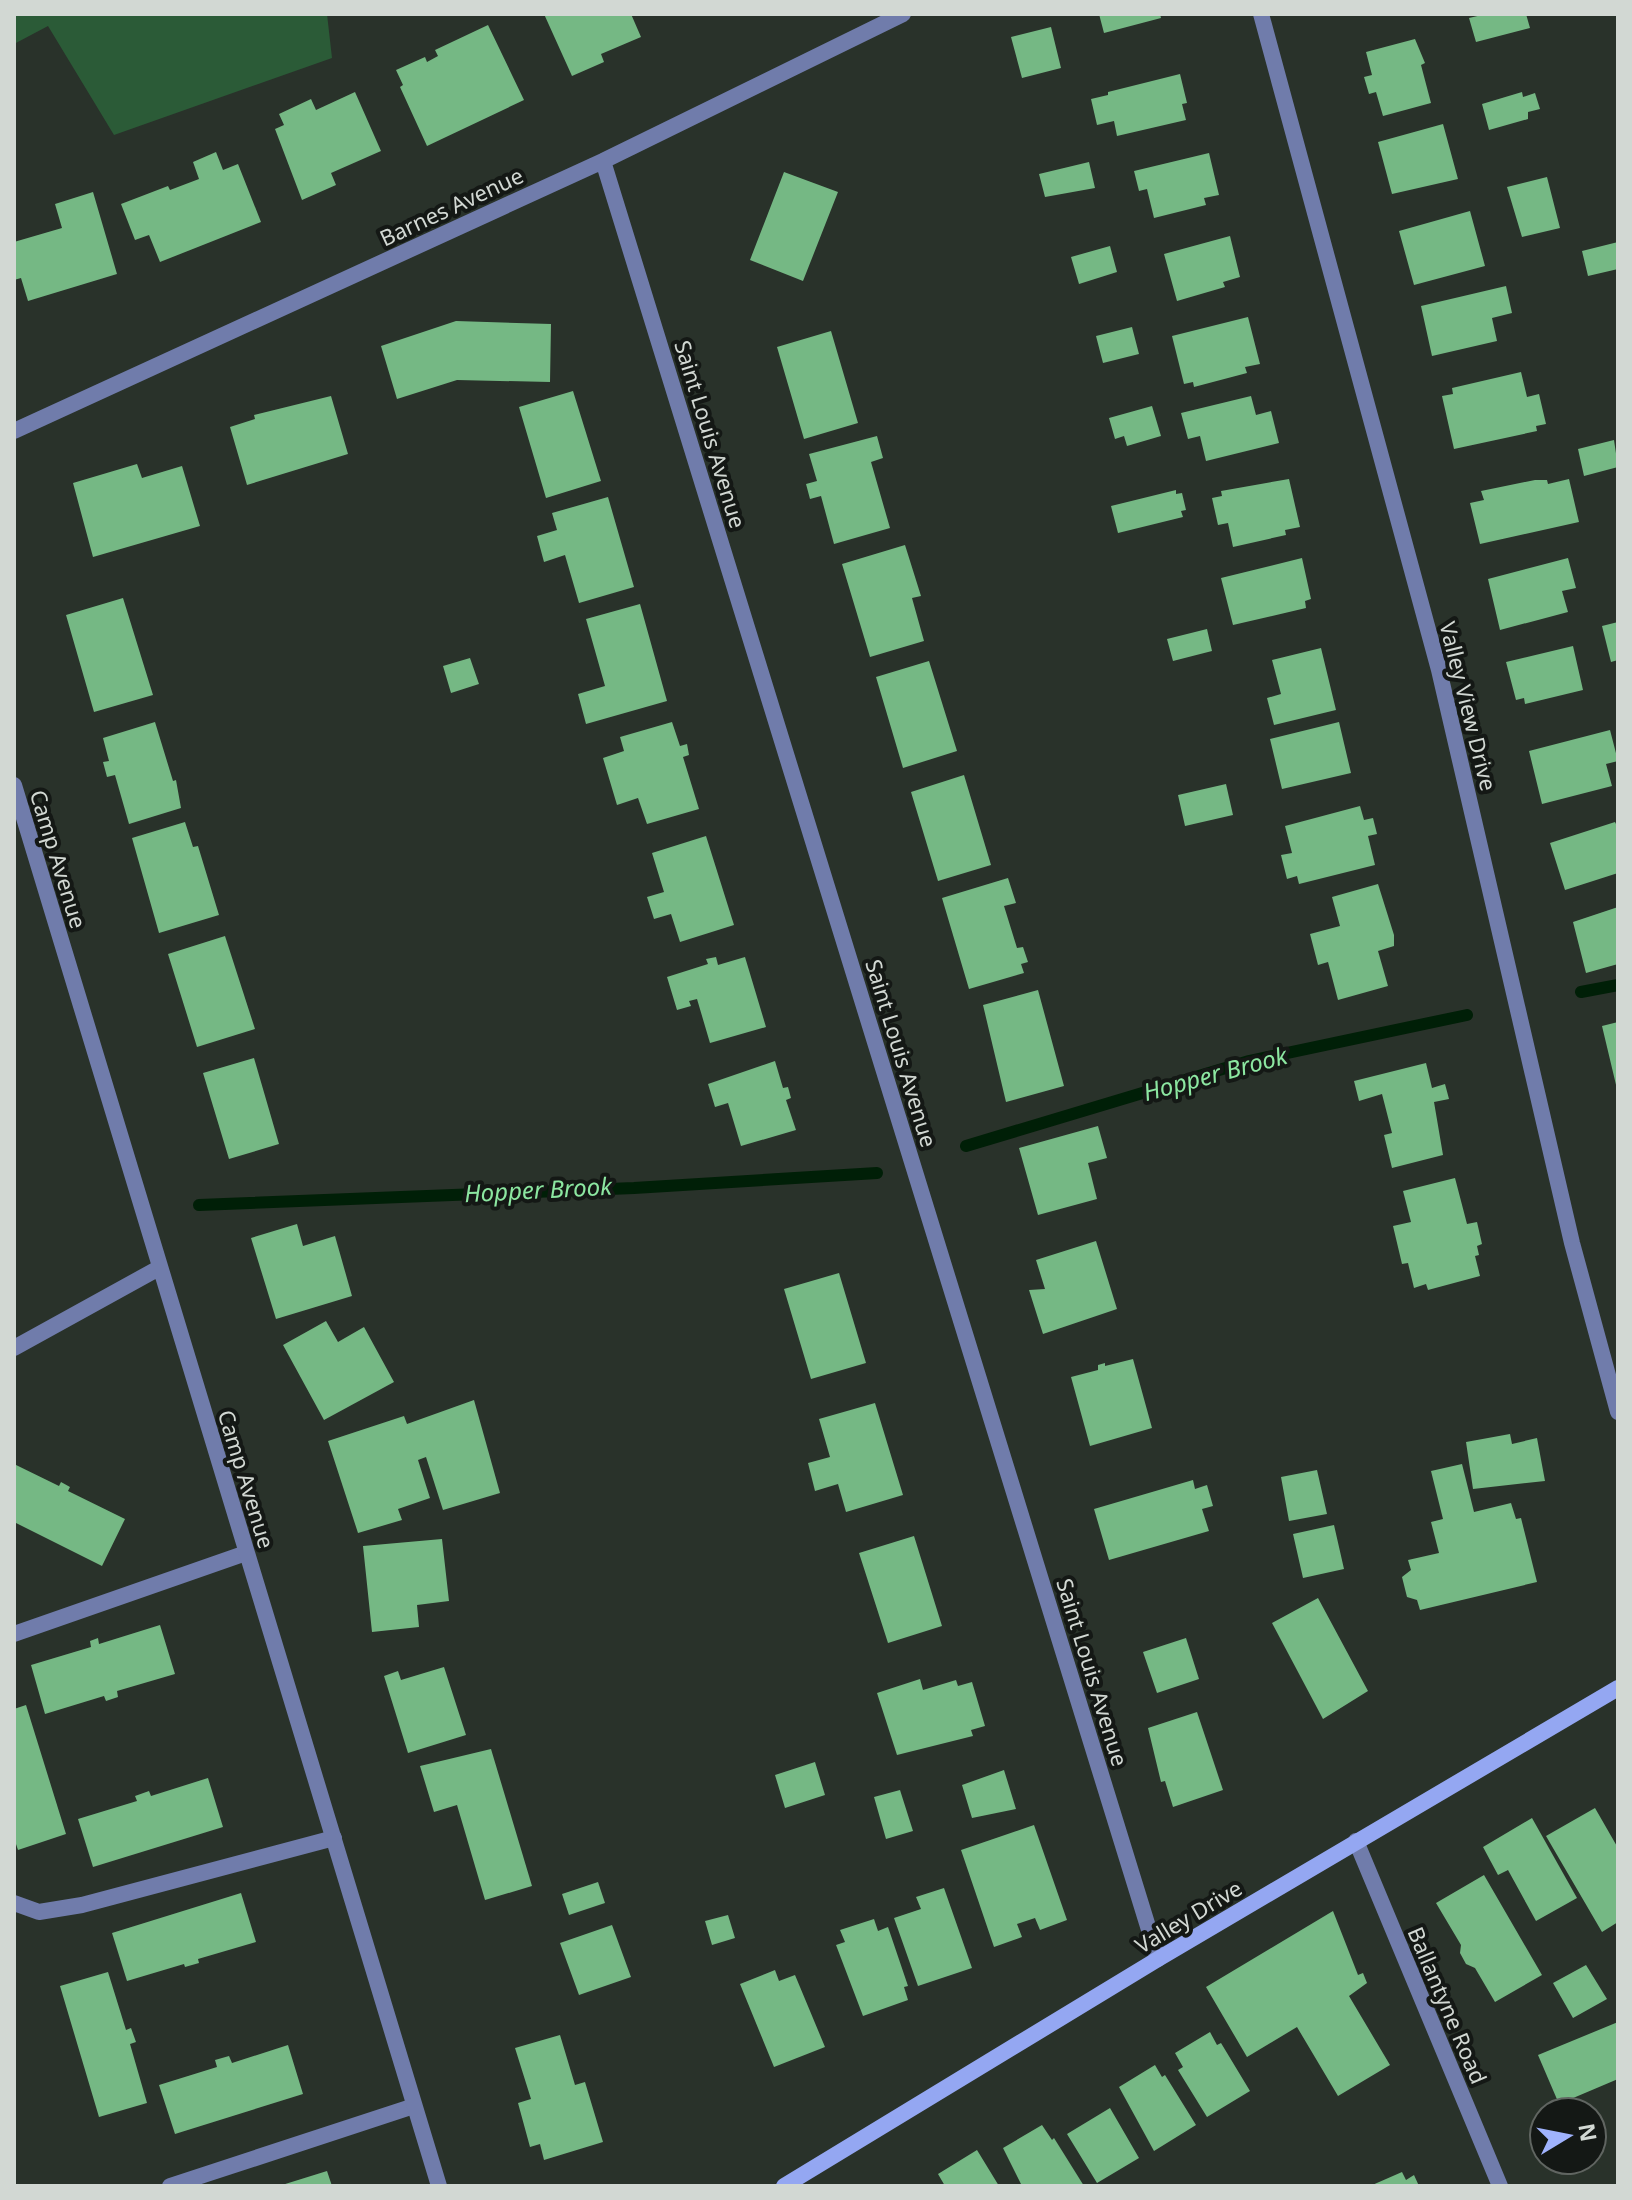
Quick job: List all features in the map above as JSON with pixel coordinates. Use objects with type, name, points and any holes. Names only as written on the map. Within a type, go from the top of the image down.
[{"type":"main road","name":"Valley Drive","points":[[784,2186],[1158,1959],[1618,1688]]},
{"type":"street","name":"Barnes Avenue","points":[[14,431],[603,161],[903,14]]},
{"type":"street","name":"Valley View Drive","points":[[1261,14],[1439,670],[1572,1243],[1618,1412]]},
{"type":"street","name":"Saint Louis Avenue","points":[[603,161],[1158,1959]]},
{"type":"street","name":"Camp Avenue","points":[[14,785],[439,2186]]},
{"type":"street","points":[[14,1348],[159,1268]]},
{"type":"street","points":[[14,1634],[246,1553]]},
{"type":"street","points":[[14,1903],[39,1912],[82,1905],[334,1838]]},
{"type":"street","name":"Ballantyne Road","points":[[1356,1841],[1500,2186]]},
{"type":"street","points":[[170,2186],[414,2106]]},
{"type":"green space","points":[[14,14],[327,14],[332,58],[114,135],[48,26],[14,44]]},
{"type":"building","points":[[544,14],[631,14],[641,37],[601,54],[604,62],[572,76]]},
{"type":"building","points":[[1099,14],[1160,14],[1161,18],[1104,33]]},
{"type":"building","points":[[1486,14],[1526,14],[1530,28],[1476,42],[1469,18]]},
{"type":"building","points":[[488,25],[524,100],[427,146],[400,87],[403,85],[396,70],[425,57],[427,62],[438,56],[435,50]]},
{"type":"building","points":[[1051,27],[1061,68],[1022,78],[1011,37]]},
{"type":"building","points":[[1415,39],[1425,63],[1421,65],[1431,103],[1383,116],[1376,92],[1369,94],[1364,77],[1372,75],[1366,52]]},
{"type":"building","points":[[1180,74],[1187,103],[1182,104],[1186,120],[1117,136],[1114,121],[1097,125],[1091,99]]},
{"type":"building","points":[[355,92],[381,151],[331,173],[336,185],[302,200],[275,129],[284,125],[279,114],[311,99],[316,110]]},
{"type":"building","points":[[1522,92],[1523,97],[1535,93],[1540,109],[1528,112],[1528,119],[1489,130],[1482,104]]},
{"type":"building","points":[[1443,124],[1458,179],[1392,194],[1378,142]]},
{"type":"building","points":[[216,152],[223,170],[238,164],[261,222],[160,262],[149,235],[135,240],[121,204],[168,186],[170,190],[199,179],[193,162]]},
{"type":"building","points":[[1209,153],[1219,195],[1204,198],[1206,205],[1154,218],[1147,189],[1139,191],[1134,171]]},
{"type":"building","points":[[1089,162],[1095,188],[1045,197],[1039,174]]},
{"type":"building","points":[[784,172],[838,192],[803,281],[750,260]]},
{"type":"building","points":[[1547,177],[1560,228],[1522,237],[1507,187]]},
{"type":"building","points":[[93,192],[117,274],[28,301],[21,278],[14,280],[14,242],[62,228],[55,204]]},
{"type":"building","points":[[1470,211],[1485,266],[1414,285],[1399,231]]},
{"type":"building","points":[[1230,236],[1240,277],[1223,282],[1225,287],[1177,301],[1164,254]]},
{"type":"building","points":[[1618,242],[1618,269],[1588,276],[1582,251]]},
{"type":"building","points":[[1110,246],[1117,272],[1079,284],[1071,257]]},
{"type":"building","points":[[1506,286],[1512,313],[1492,318],[1497,341],[1432,356],[1421,306]]},
{"type":"building","points":[[1248,317],[1260,364],[1245,367],[1247,373],[1194,387],[1193,382],[1184,384],[1172,336]]},
{"type":"building","points":[[456,321],[551,324],[550,382],[457,380],[397,399],[381,346]]},
{"type":"building","points":[[1132,327],[1139,354],[1103,363],[1096,336]]},
{"type":"building","points":[[831,331],[858,423],[804,439],[777,347]]},
{"type":"building","points":[[1521,372],[1527,397],[1539,394],[1546,424],[1536,426],[1537,431],[1454,449],[1442,396],[1453,394],[1452,388]]},
{"type":"building","points":[[573,391],[601,481],[546,498],[519,407]]},
{"type":"building","points":[[331,396],[348,454],[247,485],[230,427],[255,419],[254,415]]},
{"type":"building","points":[[1251,396],[1256,415],[1271,411],[1279,443],[1206,461],[1200,436],[1188,439],[1181,413]]},
{"type":"building","points":[[1152,406],[1161,436],[1127,446],[1124,436],[1115,439],[1109,418]]},
{"type":"building","points":[[877,436],[883,458],[871,462],[890,528],[834,544],[821,496],[810,499],[806,484],[817,481],[809,454]]},
{"type":"building","points":[[1614,440],[1618,467],[1584,476],[1578,449]]},
{"type":"building","points":[[137,464],[142,478],[182,466],[200,526],[93,557],[73,483]]},
{"type":"building","points":[[1289,479],[1300,527],[1285,530],[1286,535],[1233,547],[1228,523],[1218,525],[1212,498],[1222,496],[1221,491]]},
{"type":"building","points":[[1569,479],[1579,522],[1480,544],[1470,503],[1484,500],[1481,491],[1535,480],[1547,480],[1548,484]]},
{"type":"building","points":[[1176,490],[1176,494],[1182,493],[1186,510],[1181,511],[1183,517],[1118,533],[1111,506]]},
{"type":"building","points":[[608,497],[634,587],[579,603],[565,555],[544,562],[537,536],[557,530],[552,513]]},
{"type":"building","points":[[905,545],[921,596],[912,598],[924,641],[870,657],[842,564]]},
{"type":"building","points":[[1302,558],[1311,599],[1305,601],[1306,608],[1233,625],[1221,578]]},
{"type":"building","points":[[1568,558],[1576,588],[1562,591],[1568,612],[1500,630],[1488,579]]},
{"type":"building","points":[[123,598],[153,695],[94,712],[66,615]]},
{"type":"building","points":[[640,604],[667,701],[586,724],[578,694],[605,686],[586,619]]},
{"type":"building","points":[[1618,622],[1618,660],[1611,662],[1602,626]]},
{"type":"building","points":[[1207,629],[1212,651],[1173,661],[1167,639]]},
{"type":"building","points":[[1573,646],[1583,690],[1525,704],[1524,698],[1516,700],[1506,662]]},
{"type":"building","points":[[1321,648],[1336,710],[1274,725],[1267,698],[1281,694],[1272,660]]},
{"type":"building","points":[[470,658],[479,684],[451,693],[443,666]]},
{"type":"building","points":[[929,661],[957,751],[903,768],[876,677]]},
{"type":"building","points":[[155,722],[173,781],[176,780],[181,808],[129,824],[115,775],[107,777],[103,762],[109,761],[103,738]]},
{"type":"building","points":[[672,722],[680,746],[687,744],[689,755],[683,757],[699,809],[647,824],[638,798],[617,805],[603,758],[624,751],[620,737]]},
{"type":"building","points":[[1339,722],[1351,773],[1282,789],[1270,739]]},
{"type":"building","points":[[1610,730],[1618,761],[1606,764],[1612,786],[1542,804],[1529,751]]},
{"type":"building","points":[[964,775],[991,865],[938,881],[911,792]]},
{"type":"building","points":[[1226,784],[1233,815],[1185,826],[1178,795]]},
{"type":"building","points":[[1360,806],[1364,820],[1373,818],[1377,834],[1368,836],[1375,865],[1299,884],[1297,876],[1287,879],[1281,855],[1292,853],[1285,826]]},
{"type":"building","points":[[185,822],[193,847],[198,846],[219,915],[159,933],[132,838]]},
{"type":"building","points":[[1615,822],[1618,828],[1618,873],[1565,890],[1550,843]]},
{"type":"building","points":[[706,836],[734,925],[680,942],[671,914],[654,919],[647,897],[664,892],[652,853]]},
{"type":"building","points":[[1008,878],[1016,903],[1004,906],[1017,948],[1023,947],[1028,962],[1021,964],[1024,973],[969,989],[942,898]]},
{"type":"building","points":[[1378,884],[1394,935],[1394,946],[1378,951],[1388,986],[1338,1000],[1328,962],[1318,965],[1310,934],[1340,926],[1332,897]]},
{"type":"building","points":[[1618,907],[1618,964],[1586,973],[1573,922]]},
{"type":"building","points":[[225,936],[255,1029],[197,1047],[168,954]]},
{"type":"building","points":[[716,957],[718,965],[745,957],[766,1027],[710,1043],[697,999],[689,1001],[691,1006],[677,1010],[667,977],[708,964],[706,959]]},
{"type":"building","points":[[1038,990],[1064,1086],[1006,1102],[983,1005]]},
{"type":"building","points":[[1618,1022],[1618,1088],[1617,1089],[1602,1026]]},
{"type":"building","points":[[254,1058],[279,1144],[229,1159],[203,1073]]},
{"type":"building","points":[[775,1061],[783,1088],[788,1087],[791,1098],[786,1100],[796,1130],[741,1146],[728,1103],[715,1107],[708,1084]]},
{"type":"building","points":[[1426,1063],[1432,1088],[1445,1084],[1449,1099],[1434,1102],[1443,1155],[1392,1168],[1384,1135],[1392,1133],[1382,1094],[1359,1101],[1354,1081]]},
{"type":"building","points":[[1098,1126],[1107,1158],[1088,1163],[1097,1199],[1038,1215],[1019,1148]]},
{"type":"building","points":[[1455,1178],[1467,1224],[1477,1222],[1482,1244],[1477,1246],[1479,1255],[1475,1256],[1480,1276],[1428,1290],[1426,1284],[1414,1288],[1408,1263],[1402,1264],[1393,1226],[1411,1222],[1403,1191]]},
{"type":"building","points":[[297,1224],[303,1246],[335,1236],[352,1296],[276,1319],[251,1238]]},
{"type":"building","points":[[1096,1241],[1117,1309],[1043,1334],[1029,1290],[1045,1289],[1036,1260]]},
{"type":"building","points":[[839,1273],[866,1363],[811,1379],[784,1289]]},
{"type":"building","points":[[326,1321],[338,1342],[364,1327],[394,1382],[324,1420],[283,1345]]},
{"type":"building","points":[[1133,1359],[1152,1428],[1090,1446],[1071,1377],[1098,1370],[1098,1365]]},
{"type":"building","points":[[474,1400],[500,1493],[443,1510],[426,1457],[418,1460],[430,1498],[398,1509],[402,1520],[358,1533],[328,1441],[404,1416],[407,1424]]},
{"type":"building","points":[[875,1403],[903,1495],[846,1512],[838,1484],[815,1491],[808,1463],[830,1457],[819,1419]]},
{"type":"building","points":[[1510,1434],[1512,1444],[1537,1438],[1545,1481],[1473,1489],[1466,1442]]},
{"type":"building","points":[[14,1464],[59,1486],[61,1482],[70,1487],[68,1491],[125,1519],[102,1566],[14,1522]]},
{"type":"building","points":[[1462,1464],[1474,1512],[1511,1503],[1516,1519],[1521,1518],[1537,1582],[1420,1610],[1417,1600],[1407,1597],[1402,1577],[1411,1570],[1408,1560],[1439,1553],[1431,1522],[1443,1519],[1431,1471]]},
{"type":"building","points":[[1317,1470],[1327,1514],[1289,1521],[1281,1477]]},
{"type":"building","points":[[1193,1480],[1195,1489],[1207,1485],[1213,1506],[1202,1509],[1209,1531],[1109,1560],[1094,1509]]},
{"type":"building","points":[[1334,1525],[1344,1569],[1303,1578],[1293,1534]]},
{"type":"building","points":[[914,1536],[942,1626],[888,1643],[859,1553]]},
{"type":"building","points":[[442,1539],[449,1601],[417,1605],[419,1627],[372,1632],[363,1546]]},
{"type":"building","points":[[1318,1598],[1368,1691],[1323,1719],[1272,1623]]},
{"type":"building","points":[[160,1625],[175,1674],[117,1691],[118,1697],[106,1701],[104,1696],[45,1714],[31,1665],[91,1647],[90,1641],[98,1638],[99,1644]]},
{"type":"building","points":[[1186,1638],[1199,1679],[1157,1693],[1143,1652]]},
{"type":"building","points":[[444,1667],[466,1735],[408,1753],[384,1676],[398,1671],[401,1680]]},
{"type":"building","points":[[920,1679],[923,1690],[956,1680],[958,1686],[972,1682],[985,1726],[971,1730],[973,1736],[897,1755],[877,1693]]},
{"type":"building","points":[[26,1705],[66,1834],[18,1850],[14,1838],[14,1709]]},
{"type":"building","points":[[1197,1712],[1223,1790],[1173,1807],[1165,1781],[1161,1782],[1148,1728]]},
{"type":"building","points":[[491,1749],[532,1886],[485,1900],[457,1805],[434,1812],[420,1766]]},
{"type":"building","points":[[815,1762],[825,1795],[785,1808],[775,1775]]},
{"type":"building","points":[[1004,1770],[1016,1809],[972,1818],[962,1785]]},
{"type":"building","points":[[208,1778],[223,1827],[93,1867],[78,1819],[137,1801],[135,1796],[149,1791],[151,1796]]},
{"type":"building","points":[[900,1790],[913,1831],[886,1839],[874,1797]]},
{"type":"building","points":[[1595,1808],[1618,1848],[1618,1922],[1602,1932],[1546,1836]]},
{"type":"building","points":[[1532,1818],[1577,1898],[1536,1921],[1508,1870],[1498,1875],[1483,1847]]},
{"type":"building","points":[[1034,1825],[1067,1920],[1040,1930],[1035,1918],[1017,1924],[1022,1937],[994,1947],[961,1850]]},
{"type":"building","points":[[1484,1875],[1542,1975],[1495,2002],[1475,1968],[1466,1964],[1460,1953],[1461,1945],[1436,1903]]},
{"type":"building","points":[[598,1882],[605,1903],[569,1915],[562,1894]]},
{"type":"building","points":[[944,1888],[972,1968],[918,1986],[894,1918],[921,1909],[916,1897]]},
{"type":"building","points":[[241,1893],[256,1942],[198,1959],[199,1963],[185,1967],[184,1964],[127,1981],[112,1933]]},
{"type":"building","points":[[1333,1911],[1358,1975],[1363,1973],[1367,1983],[1349,1996],[1390,2065],[1338,2096],[1297,2027],[1247,2057],[1206,1987]]},
{"type":"building","points":[[728,1915],[735,1938],[712,1945],[705,1921]]},
{"type":"building","points":[[874,1919],[878,1931],[888,1927],[908,1986],[904,1987],[908,2000],[863,2016],[836,1945],[845,1942],[840,1930]]},
{"type":"building","points":[[612,1925],[631,1977],[579,1995],[560,1943]]},
{"type":"building","points":[[1586,1965],[1607,1999],[1573,2018],[1553,1983]]},
{"type":"building","points":[[775,1970],[779,1981],[795,1975],[825,2047],[774,2067],[740,1984]]},
{"type":"building","points":[[108,1972],[126,2030],[131,2028],[136,2042],[130,2044],[147,2103],[99,2117],[60,1986]]},
{"type":"building","points":[[1618,2022],[1618,2079],[1578,2096],[1556,2096],[1538,2055]]},
{"type":"building","points":[[1210,2032],[1217,2045],[1221,2043],[1250,2091],[1207,2117],[1178,2070],[1183,2067],[1175,2053]]},
{"type":"building","points":[[560,2035],[575,2085],[585,2082],[603,2142],[544,2160],[540,2144],[530,2147],[518,2103],[531,2099],[515,2048]]},
{"type":"building","points":[[288,2045],[303,2094],[175,2134],[159,2085],[217,2067],[215,2060],[229,2056],[232,2063]]},
{"type":"building","points":[[1155,2065],[1162,2077],[1165,2075],[1196,2125],[1154,2151],[1119,2087]]},
{"type":"building","points":[[1110,2108],[1139,2158],[1097,2183],[1067,2134]]},
{"type":"building","points":[[1042,2125],[1052,2140],[1054,2138],[1084,2186],[1022,2186],[1003,2148]]},
{"type":"building","points":[[977,2150],[999,2186],[945,2186],[938,2174]]},
{"type":"building","points":[[327,2171],[332,2186],[282,2186],[282,2185]]},
{"type":"building","points":[[1402,2172],[1406,2180],[1414,2175],[1419,2186],[1370,2186]]},
{"type":"waterway","name":"Hopper Brook","points":[[1581,992],[1618,985]]},
{"type":"waterway","name":"Hopper Brook","points":[[966,1146],[1249,1061],[1467,1015]]},
{"type":"waterway","name":"Hopper Brook","points":[[199,1205],[634,1188],[877,1173]]}]
